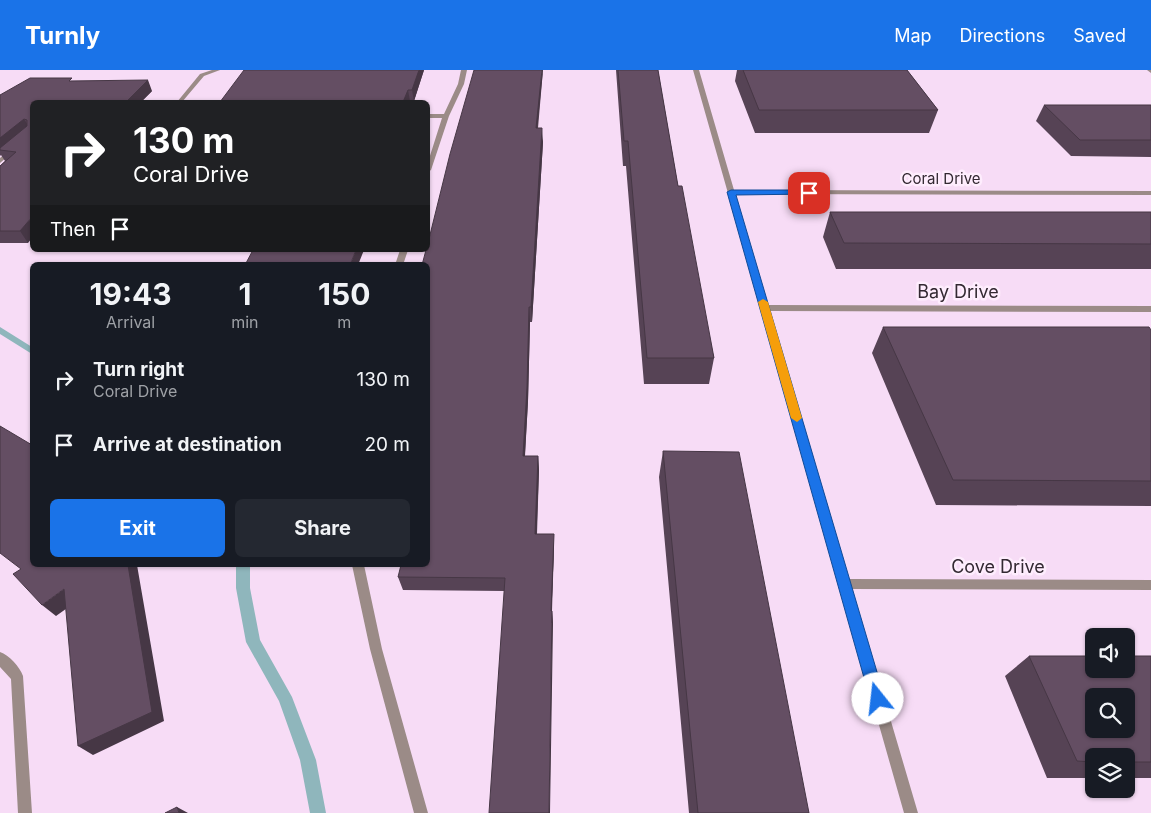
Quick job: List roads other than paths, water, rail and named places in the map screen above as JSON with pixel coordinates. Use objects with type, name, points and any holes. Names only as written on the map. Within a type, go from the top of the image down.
[{"type":"street","points":[[181,100],[202,72],[217,70]]},
{"type":"street","points":[[430,164],[446,116],[461,84],[464,70]]},
{"type":"street","points":[[696,70],[911,813]]},
{"type":"street","points":[[430,116],[446,116]]},
{"type":"street","points":[[0,162],[30,135]]},
{"type":"street","name":"Coral Drive","points":[[731,192],[1151,194]]},
{"type":"street","name":"Bay Drive","points":[[765,308],[1151,309]]},
{"type":"street","points":[[358,567],[376,649],[421,813]]},
{"type":"street","name":"Cove Drive","points":[[845,584],[1151,585]]},
{"type":"street","points":[[0,658],[17,676],[25,813]]},
{"type":"waterway","points":[[0,330],[30,350]]},
{"type":"waterway","points":[[243,567],[243,588],[253,642],[285,697],[308,760],[318,813]]}]
